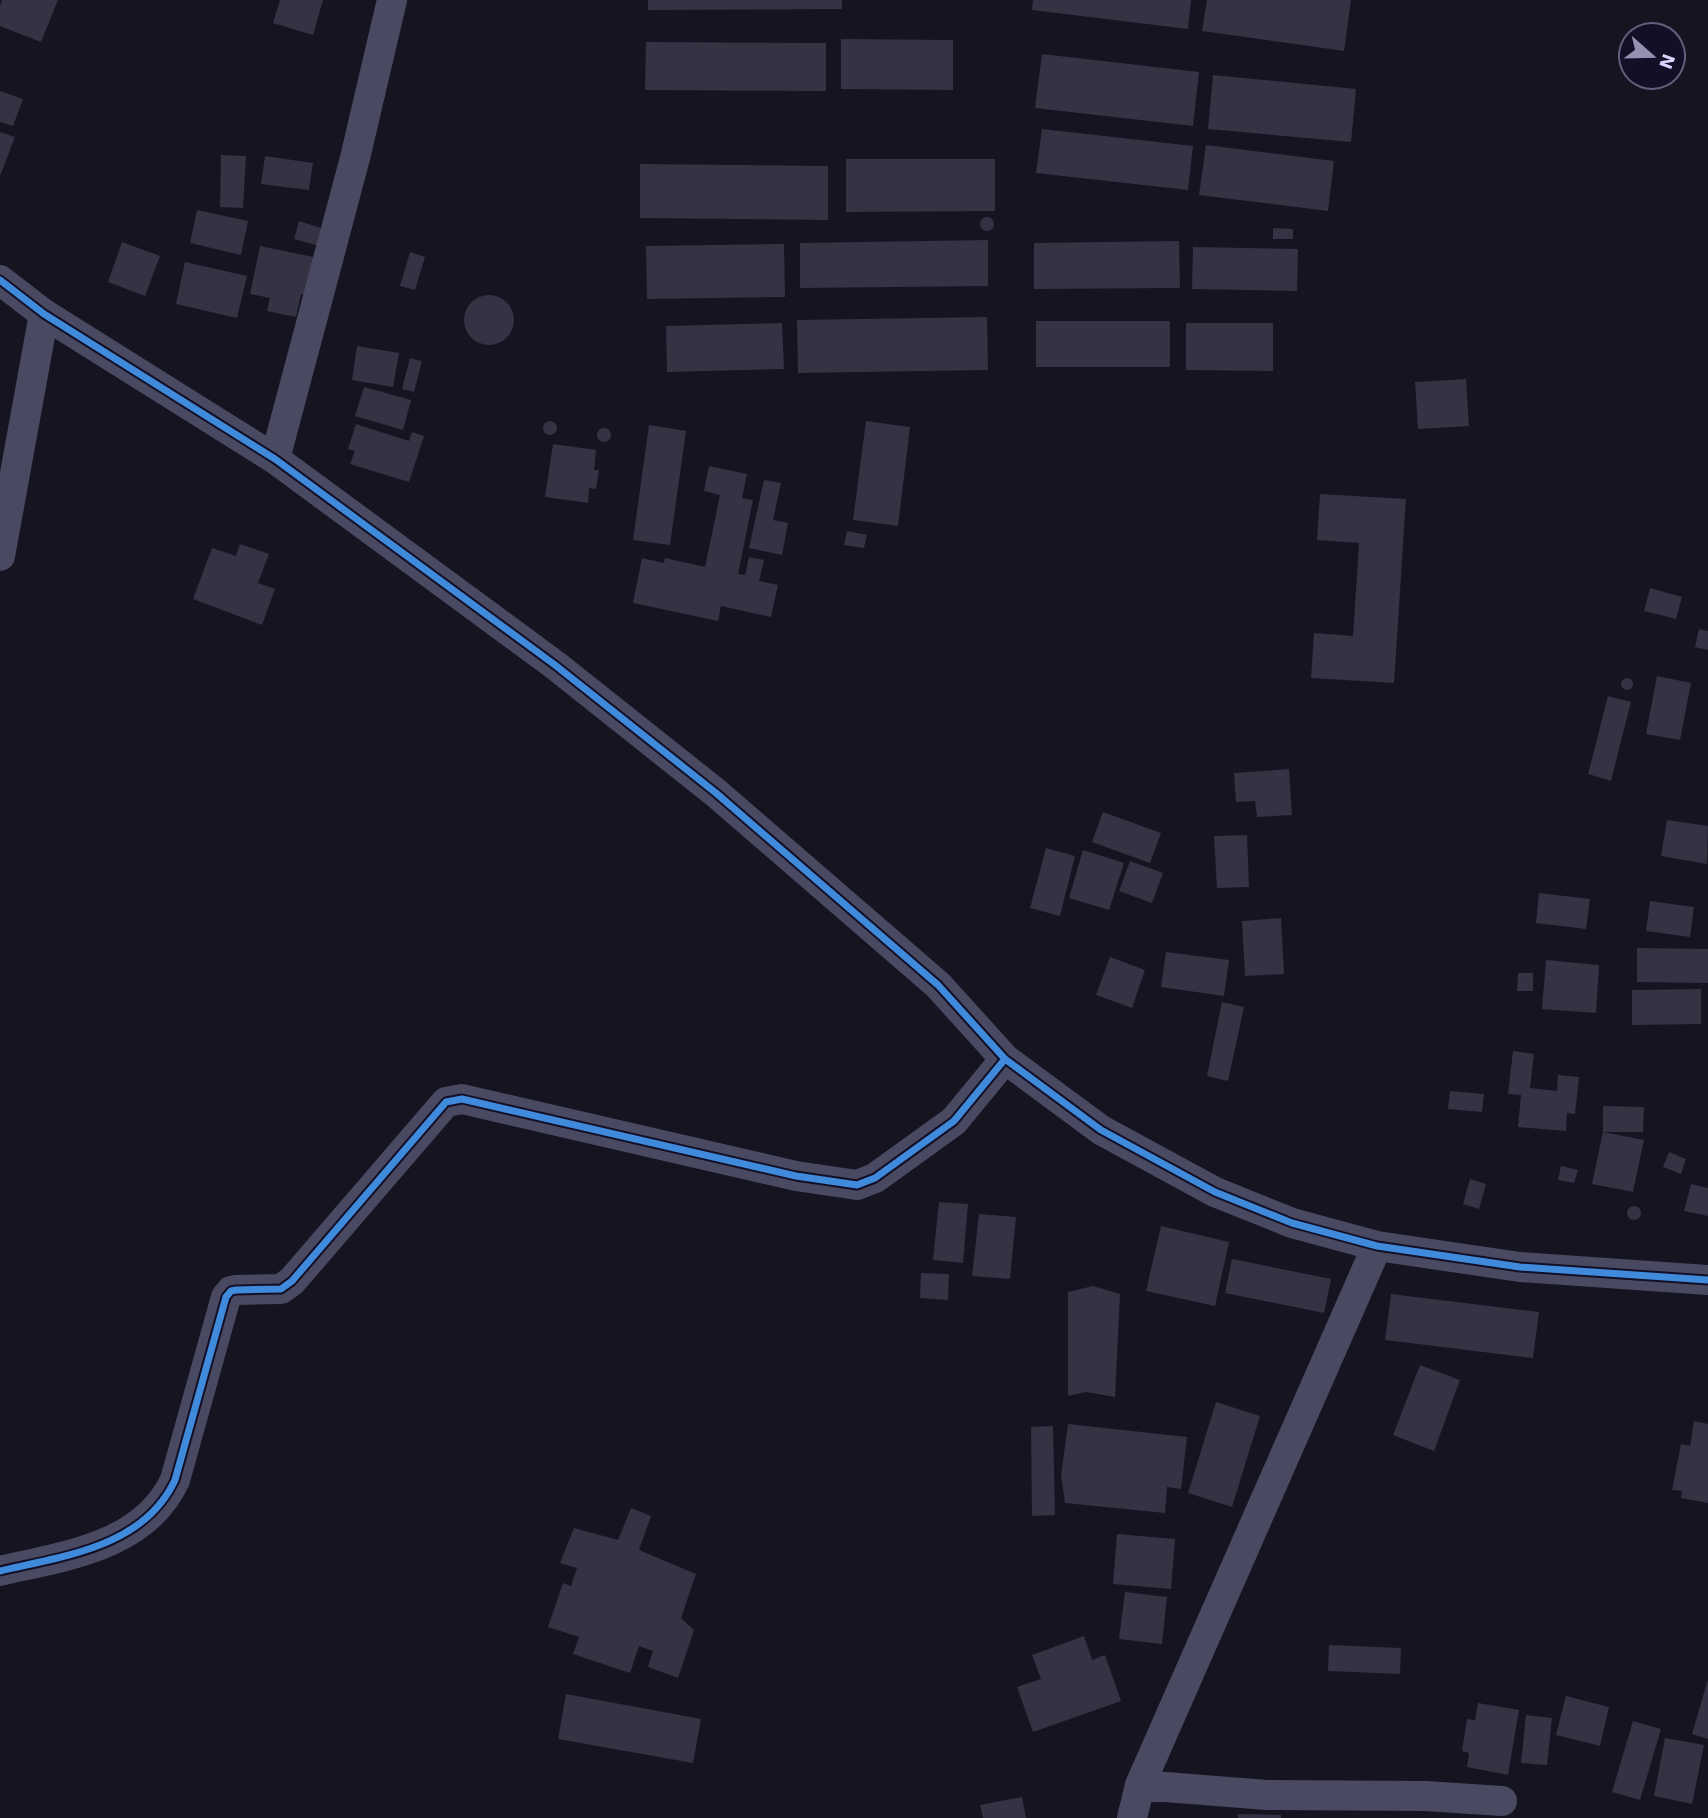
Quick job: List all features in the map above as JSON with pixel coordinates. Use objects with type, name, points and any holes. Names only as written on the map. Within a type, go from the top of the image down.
[{"type":"street","points":[[275,459],[355,158],[392,0]]},
{"type":"street","points":[[0,280],[44,314],[275,459],[555,665],[716,793],[938,985],[1005,1059],[1101,1130],[1214,1192],[1292,1223],[1377,1246],[1520,1267],[1708,1280]]},
{"type":"street","points":[[0,556],[44,314]]},
{"type":"street","points":[[0,1571],[87,1551],[139,1525],[159,1506],[175,1480],[226,1297],[231,1291],[281,1289],[292,1282],[446,1102],[462,1099],[796,1176],[857,1185],[875,1178],[954,1121],[1005,1059]]},
{"type":"street","points":[[1132,1818],[1140,1785],[1377,1246]]},
{"type":"street","points":[[1140,1785],[1266,1795],[1425,1796],[1502,1801]]},
{"type":"building","points":[[2,0],[58,0],[41,42],[0,26]]},
{"type":"building","points":[[280,0],[323,0],[313,35],[273,23]]},
{"type":"building","points":[[648,0],[842,0],[842,9],[648,10]]},
{"type":"building","points":[[1033,0],[1191,0],[1188,29],[1032,10]]},
{"type":"building","points":[[1207,0],[1351,0],[1344,51],[1202,31]]},
{"type":"building","points":[[841,39],[953,40],[953,90],[841,89]]},
{"type":"building","points":[[646,42],[826,43],[826,91],[645,90]]},
{"type":"building","points":[[1042,54],[1199,72],[1193,126],[1035,108]]},
{"type":"building","points":[[1213,75],[1356,89],[1351,142],[1208,129]]},
{"type":"building","points":[[0,91],[23,99],[13,126],[0,122]]},
{"type":"building","points":[[1042,129],[1193,146],[1188,190],[1036,173]]},
{"type":"building","points":[[0,132],[15,137],[0,176]]},
{"type":"building","points":[[1206,145],[1334,161],[1328,211],[1199,195]]},
{"type":"building","points":[[221,155],[246,156],[243,208],[220,207]]},
{"type":"building","points":[[265,156],[313,163],[309,190],[261,184]]},
{"type":"building","points":[[846,159],[995,159],[995,211],[846,212]]},
{"type":"building","points":[[640,164],[828,166],[828,220],[640,218]]},
{"type":"building","points":[[197,210],[248,221],[241,255],[190,243]]},
{"type":"building","points":[[987,217],[992,219],[992,229],[987,231],[982,229],[980,224],[982,219]]},
{"type":"building","points":[[299,221],[324,229],[319,246],[294,239]]},
{"type":"building","points":[[1273,228],[1293,229],[1293,239],[1273,239]]},
{"type":"building","points":[[988,240],[988,286],[800,288],[800,243]]},
{"type":"building","points":[[1179,241],[1180,288],[1034,289],[1034,243]]},
{"type":"building","points":[[122,242],[160,256],[145,296],[108,282]]},
{"type":"building","points":[[784,244],[785,297],[647,299],[646,246]]},
{"type":"building","points":[[260,246],[318,258],[310,296],[301,294],[296,317],[267,311],[270,298],[250,294]]},
{"type":"building","points":[[1193,247],[1298,249],[1297,291],[1192,289]]},
{"type":"building","points":[[410,252],[425,257],[415,290],[400,286]]},
{"type":"building","points":[[185,262],[247,276],[237,318],[176,304]]},
{"type":"building","points":[[489,295],[507,302],[514,320],[507,338],[489,345],[471,338],[464,320],[471,302]]},
{"type":"building","points":[[987,317],[988,370],[798,373],[797,320]]},
{"type":"building","points":[[1036,321],[1170,321],[1170,367],[1036,367]]},
{"type":"building","points":[[782,323],[784,369],[667,372],[666,326]]},
{"type":"building","points":[[1186,323],[1273,323],[1273,371],[1186,370]]},
{"type":"building","points":[[357,346],[399,353],[393,387],[352,380]]},
{"type":"building","points":[[410,358],[422,361],[414,392],[402,389]]},
{"type":"building","points":[[1466,379],[1469,426],[1418,429],[1415,382]]},
{"type":"building","points":[[364,387],[411,400],[403,430],[355,416]]},
{"type":"building","points":[[550,421],[555,423],[555,433],[550,435],[545,433],[543,428],[545,423]]},
{"type":"building","points":[[866,421],[910,427],[898,526],[853,520]]},
{"type":"building","points":[[356,424],[409,441],[412,432],[424,436],[409,482],[350,464],[355,451],[348,449]]},
{"type":"building","points":[[649,425],[686,431],[670,545],[633,540]]},
{"type":"building","points":[[601,428],[607,428],[611,435],[607,442],[601,442],[597,438],[597,432]]},
{"type":"building","points":[[553,444],[596,450],[594,470],[599,470],[596,489],[589,488],[588,503],[545,497]]},
{"type":"building","points":[[709,466],[747,474],[742,498],[753,500],[738,574],[745,575],[749,557],[764,560],[759,581],[778,585],[771,617],[721,606],[718,621],[633,603],[642,558],[664,563],[665,558],[705,567],[720,495],[704,491]]},
{"type":"building","points":[[764,480],[781,483],[773,520],[788,523],[782,555],[749,548]]},
{"type":"building","points":[[1320,494],[1406,499],[1394,683],[1311,678],[1314,633],[1353,636],[1359,543],[1317,540]]},
{"type":"building","points":[[847,531],[867,535],[864,548],[844,545]]},
{"type":"building","points":[[240,544],[269,554],[258,583],[275,589],[262,625],[193,599],[212,548],[236,556]]},
{"type":"building","points":[[1650,588],[1682,597],[1676,619],[1644,611]]},
{"type":"building","points":[[1699,629],[1708,631],[1708,650],[1695,647]]},
{"type":"building","points":[[1657,676],[1691,683],[1680,740],[1646,734]]},
{"type":"building","points":[[1627,678],[1633,684],[1627,690],[1621,684]]},
{"type":"building","points":[[1608,696],[1631,702],[1611,781],[1588,774]]},
{"type":"building","points":[[1289,769],[1292,815],[1257,817],[1255,801],[1236,802],[1234,773]]},
{"type":"building","points":[[1103,812],[1161,833],[1150,863],[1092,842]]},
{"type":"building","points":[[1667,820],[1708,826],[1707,864],[1661,856]]},
{"type":"building","points":[[1247,835],[1249,887],[1217,888],[1214,836]]},
{"type":"building","points":[[1046,848],[1075,856],[1060,916],[1030,908]]},
{"type":"building","points":[[1083,850],[1124,863],[1109,910],[1069,898]]},
{"type":"building","points":[[1130,861],[1163,873],[1152,903],[1119,891]]},
{"type":"building","points":[[1539,893],[1590,899],[1586,929],[1536,923]]},
{"type":"building","points":[[1650,901],[1694,907],[1690,937],[1646,931]]},
{"type":"building","points":[[1281,918],[1284,974],[1245,976],[1242,921]]},
{"type":"building","points":[[1637,948],[1708,949],[1708,983],[1637,982]]},
{"type":"building","points":[[1166,952],[1229,960],[1224,996],[1161,987]]},
{"type":"building","points":[[1110,957],[1145,970],[1132,1008],[1096,995]]},
{"type":"building","points":[[1546,960],[1599,965],[1596,1013],[1542,1009]]},
{"type":"building","points":[[1518,973],[1533,973],[1533,991],[1517,991]]},
{"type":"building","points":[[1701,989],[1701,1024],[1632,1025],[1632,990]]},
{"type":"building","points":[[1222,1002],[1244,1007],[1228,1081],[1207,1076]]},
{"type":"building","points":[[1513,1051],[1534,1054],[1530,1088],[1557,1091],[1558,1075],[1579,1077],[1575,1114],[1567,1113],[1566,1131],[1518,1127],[1521,1095],[1508,1094]]},
{"type":"building","points":[[1450,1091],[1484,1094],[1482,1112],[1448,1109]]},
{"type":"building","points":[[1603,1106],[1644,1107],[1643,1132],[1603,1132]]},
{"type":"building","points":[[1603,1132],[1644,1140],[1633,1192],[1592,1184]]},
{"type":"building","points":[[1669,1152],[1686,1159],[1681,1174],[1663,1167]]},
{"type":"building","points":[[1561,1166],[1578,1170],[1574,1183],[1558,1180]]},
{"type":"building","points":[[1470,1179],[1486,1184],[1479,1209],[1463,1204]]},
{"type":"building","points":[[1691,1184],[1708,1188],[1708,1216],[1684,1211]]},
{"type":"building","points":[[939,1202],[968,1204],[963,1263],[933,1260]]},
{"type":"building","points":[[1634,1206],[1639,1208],[1639,1218],[1634,1220],[1629,1218],[1627,1213],[1629,1208]]},
{"type":"building","points":[[979,1214],[1016,1217],[1010,1279],[972,1276]]},
{"type":"building","points":[[1161,1226],[1229,1242],[1215,1306],[1146,1291]]},
{"type":"building","points":[[1232,1259],[1331,1279],[1324,1313],[1225,1293]]},
{"type":"building","points":[[921,1273],[949,1274],[948,1300],[920,1298]]},
{"type":"building","points":[[1093,1286],[1120,1294],[1115,1397],[1086,1392],[1068,1396],[1068,1292]]},
{"type":"building","points":[[1391,1294],[1539,1312],[1533,1358],[1385,1340]]},
{"type":"building","points":[[1420,1365],[1460,1380],[1434,1451],[1393,1435]]},
{"type":"building","points":[[1216,1402],[1260,1416],[1232,1507],[1188,1493]]},
{"type":"building","points":[[1694,1421],[1708,1424],[1708,1503],[1681,1498],[1682,1491],[1672,1490],[1681,1444],[1690,1446]]},
{"type":"building","points":[[1068,1424],[1187,1437],[1181,1489],[1167,1487],[1165,1513],[1065,1503],[1061,1476]]},
{"type":"building","points":[[1053,1426],[1055,1515],[1032,1516],[1031,1427]]},
{"type":"building","points":[[631,1508],[651,1516],[639,1550],[696,1574],[681,1618],[694,1630],[678,1678],[648,1667],[653,1651],[639,1646],[630,1673],[573,1654],[579,1637],[548,1627],[563,1583],[571,1586],[577,1568],[560,1563],[574,1528],[618,1540]]},
{"type":"building","points":[[1117,1534],[1175,1539],[1171,1589],[1113,1584]]},
{"type":"building","points":[[1125,1592],[1167,1597],[1162,1644],[1119,1639]]},
{"type":"building","points":[[1084,1636],[1092,1660],[1105,1655],[1121,1701],[1033,1732],[1017,1687],[1041,1679],[1032,1655]]},
{"type":"building","points":[[1329,1645],[1401,1648],[1400,1674],[1328,1671]]},
{"type":"building","points":[[1708,1679],[1708,1739],[1692,1734]]},
{"type":"building","points":[[566,1694],[701,1719],[693,1763],[558,1739]]},
{"type":"building","points":[[1566,1696],[1609,1707],[1600,1746],[1556,1735]]},
{"type":"building","points":[[1478,1703],[1519,1710],[1508,1775],[1467,1767],[1469,1753],[1462,1751],[1467,1719],[1475,1720]]},
{"type":"building","points":[[1526,1715],[1552,1718],[1547,1765],[1521,1763]]},
{"type":"building","points":[[1633,1721],[1661,1729],[1640,1800],[1612,1792]]},
{"type":"building","points":[[1665,1738],[1704,1745],[1692,1804],[1654,1796]]},
{"type":"building","points":[[1022,1797],[1026,1818],[983,1818],[980,1805]]},
{"type":"building","points":[[1238,1814],[1281,1815],[1281,1818],[1238,1818]]},
{"type":"cycle path","points":[[0,280],[44,314],[275,459],[555,665],[716,793],[938,985],[1005,1059],[1101,1130],[1215,1192],[1292,1223],[1377,1246],[1520,1267],[1708,1280]]},
{"type":"cycle path","points":[[0,1571],[100,1545],[144,1520],[161,1503],[175,1480],[226,1297],[236,1290],[281,1289],[292,1281],[446,1102],[462,1099],[796,1176],[857,1185],[875,1178],[954,1121],[1005,1059]]}]
